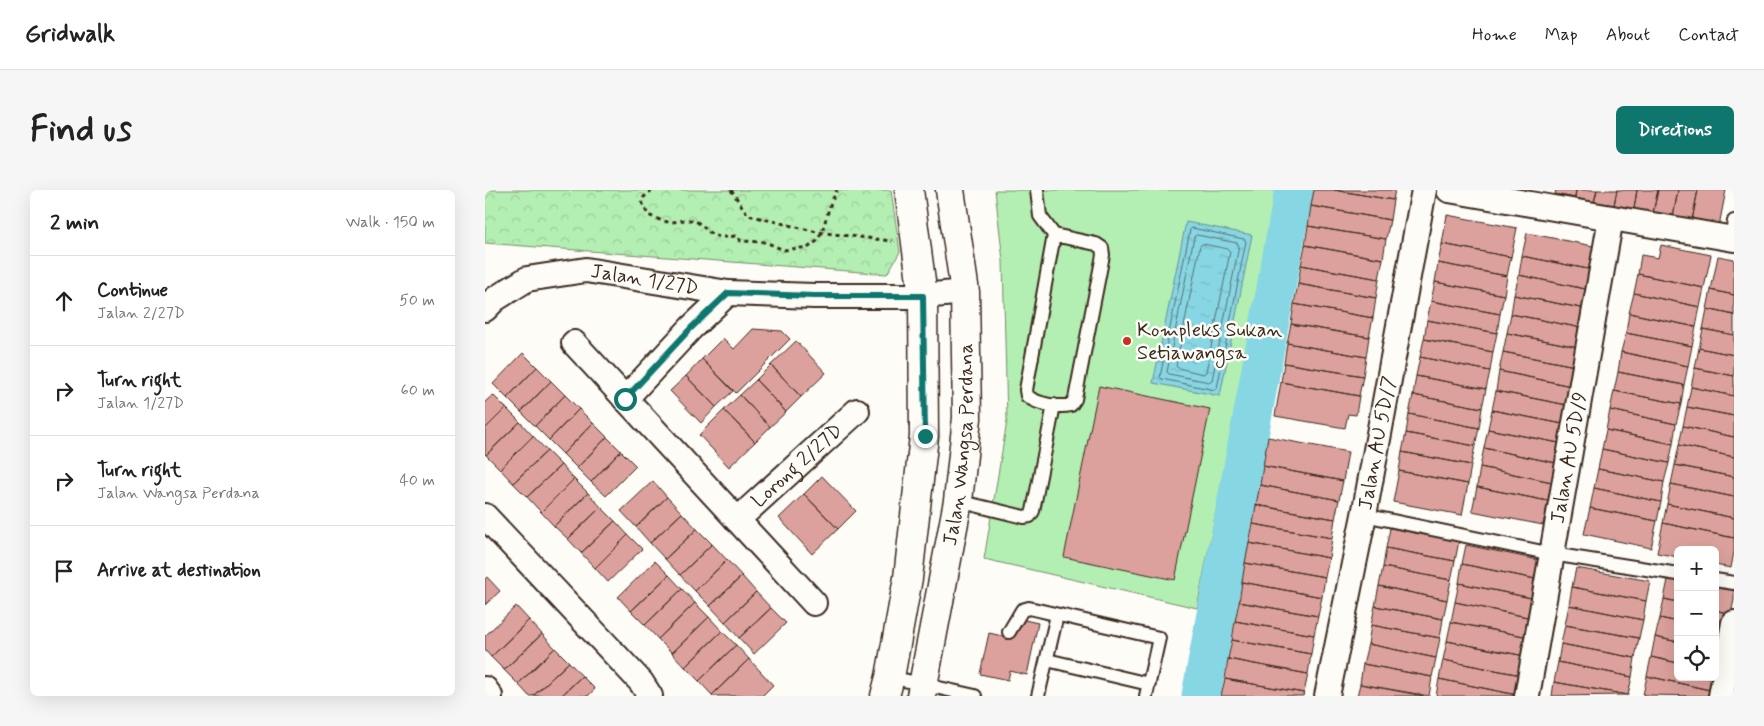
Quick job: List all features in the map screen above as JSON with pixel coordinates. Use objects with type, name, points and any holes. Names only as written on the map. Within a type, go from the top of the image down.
[{"type":"main road","name":"Jalan Wangsa Perdana","points":[[887,686],[908,578],[925,436],[923,296],[909,190]]},
{"type":"main road","name":"Jalan Wangsa Perdana","points":[[923,690],[958,501],[967,418],[965,292],[950,190]]},
{"type":"street","name":"Jalan AU 5D/7","points":[[1327,696],[1364,515],[1424,190]]},
{"type":"street","points":[[1449,190],[1611,218],[1733,233]]},
{"type":"street","name":"Jalan AU 5D/9","points":[[1527,696],[1611,218]]},
{"type":"street","name":"Jalan 1/27D","points":[[485,309],[495,299],[527,279],[585,270],[728,293],[814,296],[923,296],[965,292]]},
{"type":"street","points":[[625,399],[691,328],[728,293]]},
{"type":"street","points":[[573,343],[814,603]]},
{"type":"street","name":"Lorong 2/27D","points":[[737,520],[857,411]]},
{"type":"street","points":[[485,516],[641,682],[650,696]]},
{"type":"street","points":[[1721,696],[1734,623]]},
{"type":"street","points":[[485,689],[490,696]]},
{"type":"lane","points":[[1037,190],[1040,216],[1054,235],[1096,244],[1102,248],[1103,256],[1075,399],[1071,405],[1063,407],[1032,400],[1027,396],[1026,390],[1054,235]]},
{"type":"lane","points":[[958,501],[1030,516],[1033,511],[1054,405]]},
{"type":"lane","points":[[1364,515],[1552,554],[1674,573]]},
{"type":"lane","points":[[1719,581],[1734,583]]},
{"type":"lane","points":[[1009,632],[1022,610],[1029,608],[1159,638],[1147,690],[1047,660]]},
{"type":"lane","points":[[1038,696],[1057,615]]},
{"type":"lane","points":[[887,686],[975,696]]},
{"type":"path","points":[[652,190],[644,197],[642,202],[649,215],[670,222],[689,219],[696,222],[711,235],[722,238],[735,236],[741,241],[747,242],[765,242],[784,250],[809,247],[817,241],[823,232],[830,205],[837,190]]},
{"type":"path","points":[[731,190],[748,215],[823,232],[916,244]]},
{"type":"green space","points":[[485,190],[891,190],[900,252],[887,274],[485,243]]},
{"type":"green space","name":"Kompleks Sukan Setiawangsa","points":[[995,190],[1279,190],[1197,608],[984,559],[1007,421],[1003,261]]},
{"type":"water","points":[[1186,222],[1252,235],[1220,396],[1153,383]]},
{"type":"building","points":[[1314,190],[1334,190],[1393,200],[1390,220],[1311,206]]},
{"type":"building","points":[[1334,190],[1395,190],[1393,200]]},
{"type":"building","points":[[1556,190],[1576,190],[1575,198],[1555,194]]},
{"type":"building","points":[[1576,190],[1597,190],[1594,202],[1575,198]]},
{"type":"building","points":[[1597,190],[1617,190],[1614,205],[1594,202]]},
{"type":"building","points":[[1617,190],[1637,190],[1634,209],[1614,205]]},
{"type":"building","points":[[1637,190],[1658,190],[1653,213],[1634,209]]},
{"type":"building","points":[[1658,190],[1678,190],[1673,217],[1653,213]]},
{"type":"building","points":[[1678,190],[1698,190],[1692,220],[1673,217]]},
{"type":"building","points":[[1698,190],[1726,190],[1719,226],[1692,220]]},
{"type":"building","points":[[1311,206],[1390,220],[1386,239],[1308,226]]},
{"type":"building","points":[[1447,215],[1517,228],[1511,257],[1442,244]]},
{"type":"building","points":[[1308,226],[1386,239],[1383,259],[1305,245]]},
{"type":"building","points":[[1527,233],[1598,247],[1593,270],[1522,256]]},
{"type":"building","points":[[1442,244],[1511,257],[1507,276],[1438,263]]},
{"type":"building","points":[[1305,245],[1383,259],[1379,279],[1301,265]]},
{"type":"building","points":[[1661,245],[1711,255],[1704,288],[1638,274],[1641,255],[1658,258]]},
{"type":"building","points":[[1522,256],[1593,270],[1590,290],[1519,275]]},
{"type":"building","points":[[1718,256],[1734,259],[1734,295],[1711,290]]},
{"type":"building","points":[[1438,263],[1507,276],[1504,295],[1435,282]]},
{"type":"building","points":[[1301,265],[1379,279],[1376,298],[1298,284]]},
{"type":"building","points":[[1638,274],[1704,288],[1700,307],[1634,293]]},
{"type":"building","points":[[1519,275],[1590,290],[1586,309],[1514,295]]},
{"type":"building","points":[[1435,282],[1504,295],[1500,314],[1431,301]]},
{"type":"building","points":[[1298,284],[1376,298],[1373,318],[1294,304]]},
{"type":"building","points":[[1711,290],[1734,295],[1734,315],[1707,309]]},
{"type":"building","points":[[1634,293],[1700,307],[1696,327],[1629,313]]},
{"type":"building","points":[[1514,295],[1586,309],[1582,328],[1511,314]]},
{"type":"building","points":[[1431,301],[1500,314],[1497,333],[1427,320]]},
{"type":"building","points":[[1294,304],[1373,318],[1369,337],[1291,324]]},
{"type":"building","points":[[1707,309],[1734,315],[1734,335],[1703,329]]},
{"type":"building","points":[[1629,313],[1696,327],[1692,346],[1626,333]]},
{"type":"building","points":[[1511,314],[1582,328],[1578,347],[1507,333]]},
{"type":"building","points":[[1427,320],[1497,333],[1493,352],[1424,339]]},
{"type":"building","points":[[1291,324],[1369,337],[1366,357],[1287,343]]},
{"type":"building","points":[[753,329],[782,331],[790,339],[736,393],[702,359],[723,338],[734,349]]},
{"type":"building","points":[[1703,329],[1734,335],[1734,355],[1699,348]]},
{"type":"building","points":[[1507,333],[1578,347],[1575,366],[1503,352]]},
{"type":"building","points":[[1626,333],[1692,346],[1688,366],[1621,352]]},
{"type":"building","points":[[1424,339],[1493,352],[1490,371],[1420,357]]},
{"type":"building","points":[[796,341],[826,373],[801,397],[771,365]]},
{"type":"building","points":[[1287,343],[1366,357],[1363,376],[1284,363]]},
{"type":"building","points":[[1699,348],[1734,355],[1734,376],[1695,368]]},
{"type":"building","points":[[1503,352],[1575,366],[1571,386],[1499,371]]},
{"type":"building","points":[[1621,352],[1688,366],[1684,385],[1618,372]]},
{"type":"building","points":[[523,353],[537,367],[507,398],[493,384]]},
{"type":"building","points":[[1420,357],[1490,371],[1486,389],[1416,376]]},
{"type":"building","points":[[702,359],[733,391],[716,407],[686,376]]},
{"type":"building","points":[[1284,363],[1363,376],[1359,396],[1281,382]]},
{"type":"building","points":[[771,365],[801,397],[786,412],[756,380]]},
{"type":"building","points":[[537,367],[551,381],[521,412],[507,398]]},
{"type":"building","points":[[1695,368],[1734,376],[1734,396],[1691,387]]},
{"type":"building","points":[[1499,371],[1571,386],[1567,405],[1496,391]]},
{"type":"building","points":[[1618,372],[1684,385],[1681,404],[1614,391]]},
{"type":"building","points":[[686,376],[716,407],[701,423],[670,391]]},
{"type":"building","points":[[1416,376],[1486,389],[1482,408],[1413,395]]},
{"type":"building","points":[[756,380],[786,412],[770,427],[740,395]]},
{"type":"building","points":[[551,381],[565,395],[535,426],[521,412]]},
{"type":"building","points":[[1281,382],[1359,396],[1356,415],[1348,414],[1345,428],[1275,416]]},
{"type":"building","points":[[1099,386],[1210,409],[1175,580],[1064,557]]},
{"type":"building","points":[[1691,387],[1734,396],[1734,416],[1687,407]]},
{"type":"building","points":[[1496,391],[1567,405],[1563,424],[1492,410]]},
{"type":"building","points":[[1614,391],[1681,404],[1676,424],[1610,410]]},
{"type":"building","points":[[493,395],[506,408],[485,429],[485,402]]},
{"type":"building","points":[[565,395],[579,409],[549,440],[535,426]]},
{"type":"building","points":[[740,395],[770,427],[755,442],[724,410]]},
{"type":"building","points":[[1413,395],[1482,408],[1479,428],[1409,414]]},
{"type":"building","points":[[1687,407],[1734,416],[1734,437],[1683,426]]},
{"type":"building","points":[[506,408],[520,422],[486,455],[485,429]]},
{"type":"building","points":[[579,409],[593,423],[563,454],[549,440]]},
{"type":"building","points":[[724,410],[755,442],[729,467],[699,435]]},
{"type":"building","points":[[1492,410],[1563,424],[1559,443],[1488,429]]},
{"type":"building","points":[[1610,410],[1676,424],[1673,444],[1606,430]]},
{"type":"building","points":[[1409,414],[1479,428],[1475,446],[1406,433]]},
{"type":"building","points":[[520,422],[533,436],[500,469],[486,455]]},
{"type":"building","points":[[593,423],[607,437],[577,468],[563,454]]},
{"type":"building","points":[[1683,426],[1734,437],[1734,457],[1679,445]]},
{"type":"building","points":[[1488,429],[1559,443],[1556,463],[1484,448]]},
{"type":"building","points":[[1606,430],[1673,444],[1669,463],[1602,449]]},
{"type":"building","points":[[1406,433],[1475,446],[1471,465],[1402,452]]},
{"type":"building","points":[[533,436],[547,451],[513,483],[500,469]]},
{"type":"building","points":[[607,437],[621,451],[591,482],[577,468]]},
{"type":"building","points":[[1268,437],[1348,452],[1343,481],[1263,466]]},
{"type":"building","points":[[1679,445],[1734,457],[1734,477],[1675,465]]},
{"type":"building","points":[[1484,448],[1556,463],[1552,482],[1480,467]]},
{"type":"building","points":[[1602,449],[1669,463],[1664,482],[1598,469]]},
{"type":"building","points":[[547,451],[561,465],[527,497],[513,483]]},
{"type":"building","points":[[621,451],[636,466],[606,496],[591,482]]},
{"type":"building","points":[[1402,452],[1471,465],[1468,484],[1399,471]]},
{"type":"building","points":[[561,465],[574,479],[541,512],[527,497]]},
{"type":"building","points":[[1675,465],[1734,477],[1734,497],[1671,484]]},
{"type":"building","points":[[1263,466],[1343,481],[1339,500],[1260,485]]},
{"type":"building","points":[[1480,467],[1552,482],[1548,501],[1477,487]]},
{"type":"building","points":[[1598,469],[1664,482],[1661,502],[1594,488]]},
{"type":"building","points":[[1399,471],[1468,484],[1462,515],[1393,502]]},
{"type":"building","points":[[822,476],[856,511],[838,529],[804,494]]},
{"type":"building","points":[[574,479],[588,493],[554,526],[541,512]]},
{"type":"building","points":[[653,481],[667,497],[636,527],[621,511]]},
{"type":"building","points":[[1671,484],[1734,497],[1734,518],[1667,504]]},
{"type":"building","points":[[1260,485],[1339,500],[1335,519],[1256,505]]},
{"type":"building","points":[[1477,487],[1548,501],[1543,525],[1472,511]]},
{"type":"building","points":[[1594,488],[1661,502],[1657,521],[1590,508]]},
{"type":"building","points":[[588,493],[601,507],[568,539],[554,526]]},
{"type":"building","points":[[804,494],[838,529],[812,554],[779,518]]},
{"type":"building","points":[[667,497],[682,513],[650,543],[636,527]]},
{"type":"building","points":[[1667,504],[1734,518],[1734,538],[1663,523]]},
{"type":"building","points":[[1256,505],[1335,519],[1332,538],[1253,524]]},
{"type":"building","points":[[601,507],[615,521],[581,553],[568,539]]},
{"type":"building","points":[[1590,508],[1657,521],[1651,548],[1584,534]]},
{"type":"building","points":[[682,513],[697,529],[665,559],[650,543]]},
{"type":"building","points":[[615,521],[628,535],[595,568],[581,553]]},
{"type":"building","points":[[1663,523],[1734,538],[1731,568],[1719,566],[1719,546],[1674,546],[1674,556],[1657,553]]},
{"type":"building","points":[[1253,524],[1332,538],[1329,558],[1249,543]]},
{"type":"building","points":[[1390,528],[1459,541],[1455,561],[1386,548]]},
{"type":"building","points":[[697,529],[712,544],[680,575],[665,559]]},
{"type":"building","points":[[628,535],[642,549],[608,582],[595,568]]},
{"type":"building","points":[[1249,543],[1329,558],[1325,577],[1245,563]]},
{"type":"building","points":[[712,544],[727,560],[695,591],[680,575]]},
{"type":"building","points":[[1466,545],[1544,561],[1540,580],[1462,564]]},
{"type":"building","points":[[1386,548],[1455,561],[1451,580],[1383,567]]},
{"type":"building","points":[[727,560],[742,576],[710,606],[695,591]]},
{"type":"building","points":[[655,561],[669,575],[631,611],[618,597]]},
{"type":"building","points":[[1245,563],[1325,577],[1322,597],[1242,582]]},
{"type":"building","points":[[1462,564],[1540,580],[1536,599],[1459,583]]},
{"type":"building","points":[[1383,567],[1451,580],[1447,600],[1379,586]]},
{"type":"building","points":[[1576,568],[1650,581],[1646,601],[1572,587]]},
{"type":"building","points":[[669,575],[682,589],[645,625],[631,611]]},
{"type":"building","points":[[1669,575],[1674,576],[1674,601],[1664,599]]},
{"type":"building","points":[[742,576],[756,592],[725,622],[710,606]]},
{"type":"building","points":[[487,577],[500,591],[485,605],[485,579]]},
{"type":"building","points":[[1242,582],[1322,597],[1318,616],[1239,602]]},
{"type":"building","points":[[1459,583],[1536,599],[1532,618],[1455,602]]},
{"type":"building","points":[[1379,586],[1447,600],[1443,619],[1375,606]]},
{"type":"building","points":[[1719,586],[1734,589],[1731,614],[1719,611]]},
{"type":"building","points":[[1572,587],[1646,601],[1643,620],[1569,605]]},
{"type":"building","points":[[682,589],[695,603],[658,639],[645,625]]},
{"type":"building","points":[[756,592],[771,608],[739,638],[725,622]]},
{"type":"building","points":[[1664,599],[1674,601],[1674,621],[1660,618]]},
{"type":"building","points":[[1239,602],[1318,616],[1314,635],[1235,621]]},
{"type":"building","points":[[1455,602],[1532,618],[1529,637],[1451,622]]},
{"type":"building","points":[[695,603],[709,617],[672,653],[658,639]]},
{"type":"building","points":[[1569,605],[1643,620],[1639,638],[1565,625]]},
{"type":"building","points":[[516,606],[529,620],[491,657],[485,650],[485,636]]},
{"type":"building","points":[[1375,606],[1443,619],[1440,638],[1371,625]]},
{"type":"building","points":[[771,608],[786,623],[754,654],[739,638]]},
{"type":"building","points":[[1719,611],[1731,614],[1727,633],[1719,632]]},
{"type":"building","points":[[709,617],[722,631],[685,667],[672,653]]},
{"type":"building","points":[[1011,617],[1038,623],[1027,675],[1010,671],[1008,680],[980,674],[989,633],[1007,637]]},
{"type":"building","points":[[1660,618],[1674,621],[1674,641],[1655,637]]},
{"type":"building","points":[[529,620],[542,634],[504,670],[491,657]]},
{"type":"building","points":[[1235,621],[1314,635],[1311,654],[1232,640]]},
{"type":"building","points":[[1451,622],[1529,637],[1525,656],[1447,641]]},
{"type":"building","points":[[1371,625],[1440,638],[1436,658],[1368,644]]},
{"type":"building","points":[[1565,625],[1639,638],[1635,658],[1561,644]]},
{"type":"building","points":[[722,631],[736,645],[699,681],[685,667]]},
{"type":"building","points":[[1719,632],[1727,633],[1722,652],[1719,652]]},
{"type":"building","points":[[542,634],[555,648],[518,684],[504,670]]},
{"type":"building","points":[[1655,637],[1674,641],[1674,662],[1651,657]]},
{"type":"building","points":[[1232,640],[1311,654],[1308,674],[1228,659]]},
{"type":"building","points":[[1447,641],[1525,656],[1521,675],[1443,660]]},
{"type":"building","points":[[1368,644],[1436,658],[1432,677],[1363,664]]},
{"type":"building","points":[[1561,644],[1635,658],[1632,677],[1558,662]]},
{"type":"building","points":[[736,645],[749,659],[712,695],[699,681]]},
{"type":"building","points":[[555,648],[569,662],[533,696],[529,696],[518,684]]},
{"type":"building","points":[[1651,657],[1674,662],[1674,681],[1715,681],[1714,691],[1647,676]]},
{"type":"building","points":[[749,659],[773,685],[762,696],[712,695]]},
{"type":"building","points":[[1228,659],[1308,674],[1304,693],[1225,679]]},
{"type":"building","points":[[1443,660],[1521,675],[1517,695],[1439,679]]},
{"type":"building","points":[[569,662],[582,676],[561,696],[533,696]]},
{"type":"building","points":[[1558,662],[1632,677],[1628,695],[1554,682]]},
{"type":"building","points":[[1363,664],[1432,677],[1429,696],[1360,684]]},
{"type":"building","points":[[582,676],[595,689],[588,696],[561,696]]},
{"type":"building","points":[[1647,676],[1714,691],[1713,696],[1643,695]]},
{"type":"building","points":[[1225,679],[1304,693],[1303,696],[1221,696]]},
{"type":"building","points":[[1439,679],[1517,695],[1517,696],[1436,696]]},
{"type":"building","points":[[1554,682],[1628,695],[1552,696]]},
{"type":"building","points":[[1360,684],[1424,696],[1357,696]]},
{"type":"waterway","points":[[1201,696],[1294,190]]},
{"type":"place","name":"Kompleks Sukan Setiawangsa","points":[[1127,341]]},
{"type":"route","points":[[625,399],[691,328],[728,293],[814,296],[923,296],[925,436]]}]
